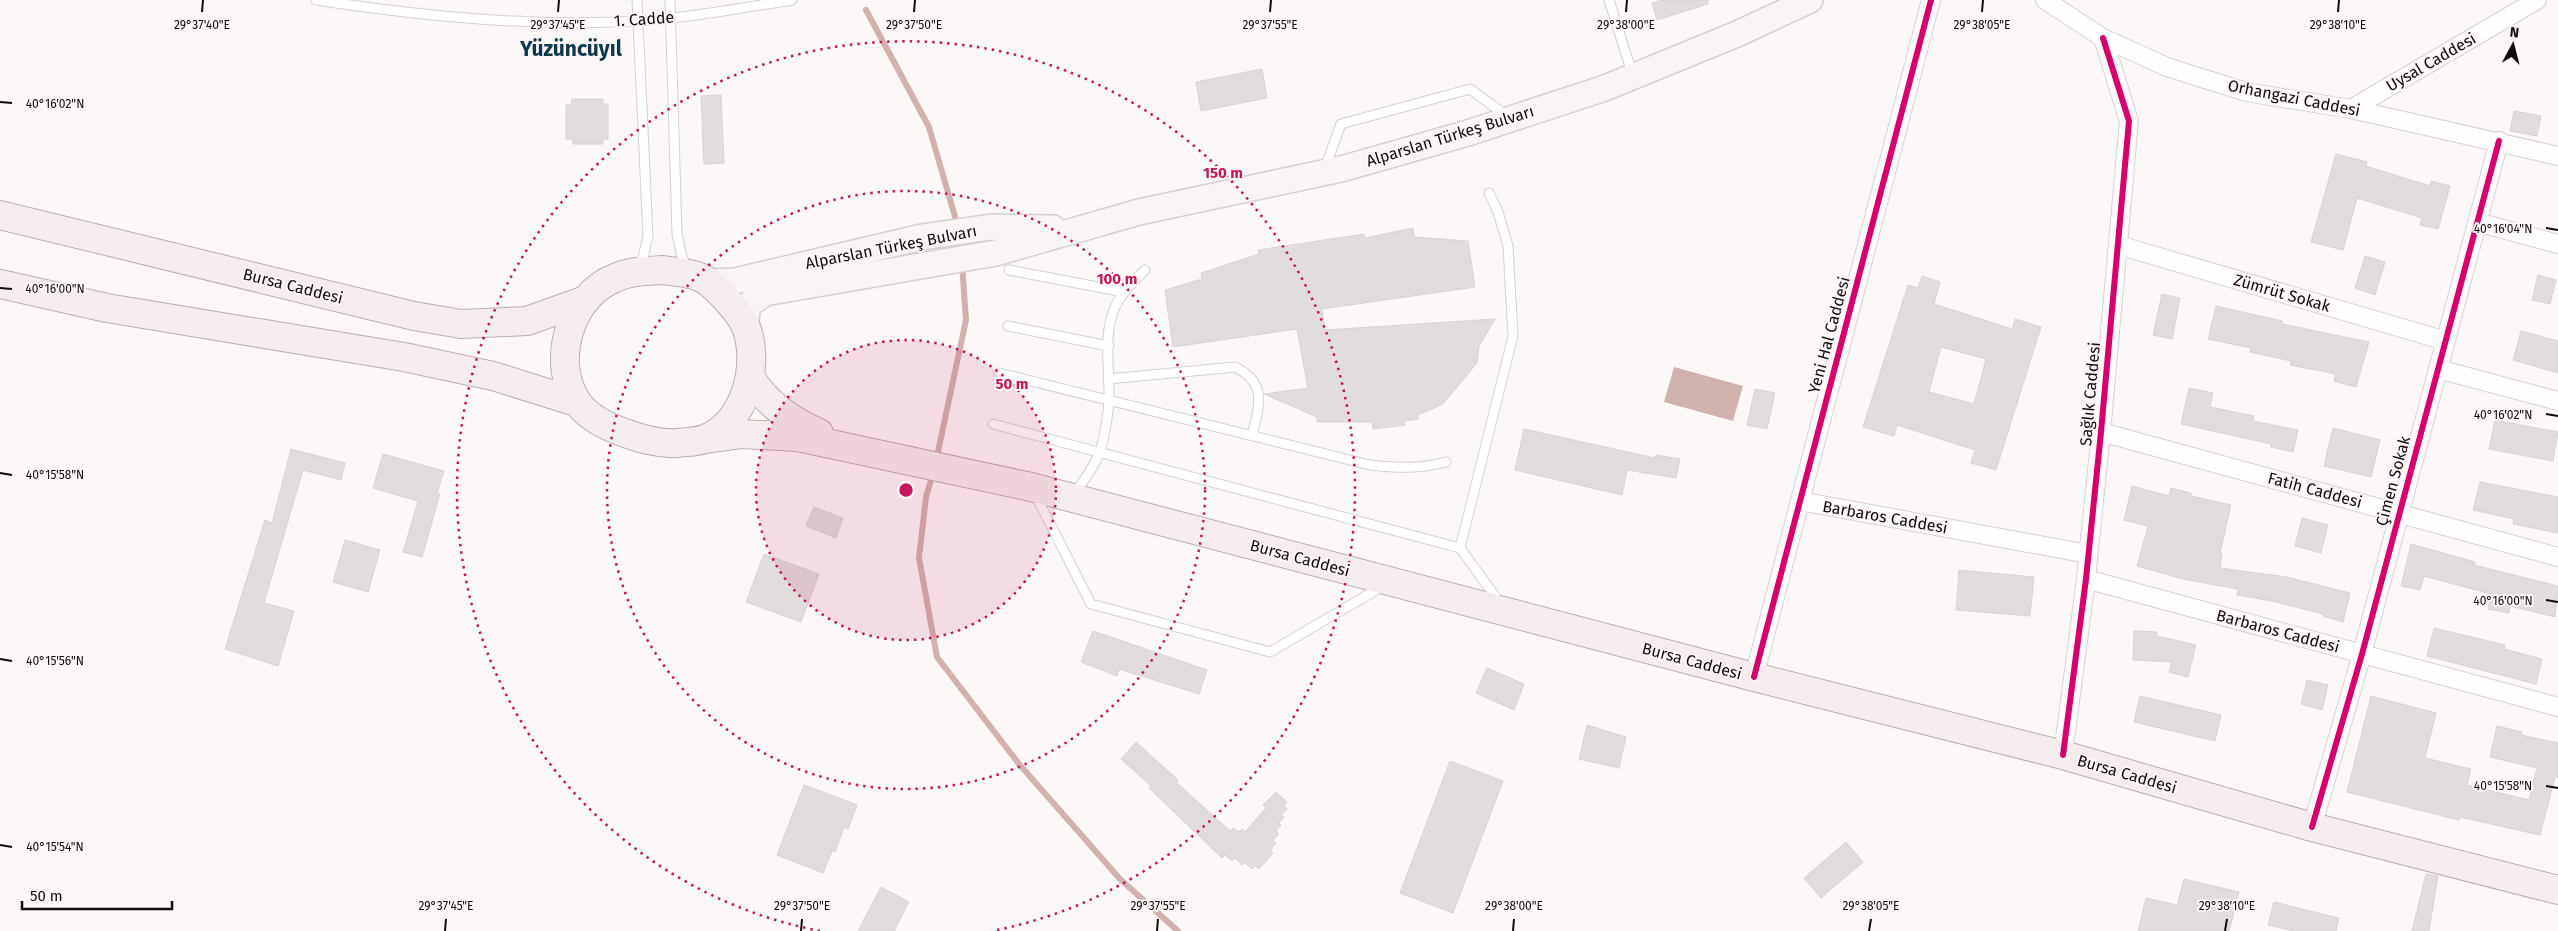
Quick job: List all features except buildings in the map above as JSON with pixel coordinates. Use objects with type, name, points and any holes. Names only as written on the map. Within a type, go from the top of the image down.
[{"type":"main road","name":"Alparslan Türkeş Bulvarı","points":[[746,326],[748,305],[765,293],[930,266],[1003,262],[1076,229],[1324,172],[1468,133],[1633,76],[1737,34],[1810,0]]},
{"type":"main road","name":"Bursa Caddesi","points":[[0,215],[155,251],[414,316],[461,324],[527,321],[586,300]]},
{"type":"main road","name":"Alparslan Türkeş Bulvarı","points":[[700,278],[735,281],[922,237],[992,227],[1076,229]]},
{"type":"main road","points":[[576,402],[566,372],[565,342],[573,320],[586,300],[600,286],[614,278],[630,273],[663,270],[700,278],[735,309],[746,326],[751,348],[750,376],[743,402],[726,426],[706,439]]},
{"type":"main road","points":[[0,284],[107,308],[404,357],[494,376],[576,402]]},
{"type":"main road","name":"Bursa Caddesi","points":[[750,376],[759,391],[777,409],[798,424],[853,447]]},
{"type":"main road","name":"Bursa Caddesi","points":[[576,402],[591,416],[611,428],[642,439],[676,443],[742,434],[798,437],[853,447],[1031,487],[1754,677],[2063,755],[2312,827],[2558,890]]},
{"type":"street","name":"Yeni Hal Caddesi","points":[[1754,677],[1931,0]]},
{"type":"street","name":"Orhangazi Caddesi","points":[[2046,0],[2103,38],[2167,67],[2246,92],[2350,109],[2499,141],[2558,156]]},
{"type":"street","name":"Uysal Caddesi","points":[[2350,109],[2537,0]]},
{"type":"street","name":"Sağlık Caddesi","points":[[2063,755],[2086,579],[2128,122],[2103,38]]},
{"type":"street","name":"Çimen Sokak","points":[[2312,827],[2362,654],[2499,141]]},
{"type":"street","points":[[2477,222],[2558,244]]},
{"type":"street","name":"Zümrüt Sokak","points":[[2118,245],[2446,341]]},
{"type":"street","points":[[2438,369],[2558,400]]},
{"type":"street","name":"Fatih Caddesi","points":[[2101,432],[2558,556]]},
{"type":"street","name":"Barbaros Caddesi","points":[[1800,501],[2088,554]]},
{"type":"street","name":"Barbaros Caddesi","points":[[2086,579],[2558,707]]},
{"type":"lane","name":"1. Cadde","points":[[316,0],[414,15],[541,23],[637,21],[670,18],[792,0]]},
{"type":"lane","points":[[630,273],[643,258],[648,236],[637,0]]},
{"type":"lane","points":[[670,0],[677,234],[682,257],[700,278]]},
{"type":"lane","points":[[1609,0],[1633,76]]},
{"type":"lane","points":[[1324,172],[1341,124],[1470,88],[1511,119]]},
{"type":"lane","points":[[1460,548],[1513,336],[1508,246],[1498,212],[1489,192]]},
{"type":"lane","points":[[1003,262],[1124,292]]},
{"type":"lane","points":[[1073,498],[1100,451],[1109,398],[1110,323],[1114,309],[1124,292],[1145,270]]},
{"type":"lane","points":[[1008,326],[1109,346]]},
{"type":"lane","points":[[1108,379],[1235,367],[1250,377],[1260,400],[1252,436]]},
{"type":"lane","points":[[999,373],[1109,398],[1370,465],[1424,468],[1446,462]]},
{"type":"lane","points":[[993,424],[1460,548],[1506,611]]},
{"type":"lane","points":[[1031,487],[1090,604],[1270,652],[1389,582]]},
{"type":"shaded area","points":[[1674,367],[1743,386],[1733,421],[1664,402]]},
{"type":"waterway","points":[[866,10],[929,127],[958,227]]},
{"type":"waterway","points":[[936,461],[966,320],[962,264]]},
{"type":"waterway","points":[[933,473],[926,497],[919,558],[937,657],[1019,764],[1120,879],[1178,931]]},
{"type":"cycle path","points":[[1754,677],[1931,0]]},
{"type":"cycle path","points":[[2063,755],[2086,579],[2129,121],[2103,38]]},
{"type":"cycle path","points":[[2312,827],[2362,654],[2499,141]]},
{"type":"district","name":"Yüzüncüyıl","points":[[571,49]]}]
